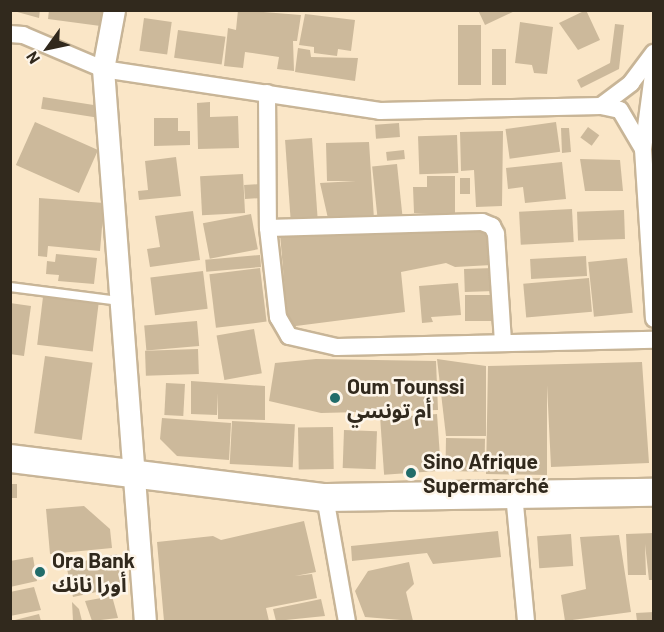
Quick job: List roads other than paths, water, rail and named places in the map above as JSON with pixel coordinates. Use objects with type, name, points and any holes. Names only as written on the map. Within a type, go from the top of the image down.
[{"type":"highway","points":[[10,458],[132,471],[325,497],[654,492]]},
{"type":"street","points":[[114,10],[103,69],[132,471],[146,621]]},
{"type":"street","points":[[10,34],[23,35],[103,69],[380,111],[601,106],[620,110],[643,149],[649,178],[654,319]]},
{"type":"street","points":[[601,106],[631,83],[654,53]]},
{"type":"street","points":[[643,149],[654,67]]},
{"type":"street","points":[[267,93],[268,228],[278,317],[289,336],[337,346],[654,340]]},
{"type":"street","points":[[268,228],[482,222],[492,226],[496,234],[503,342]]},
{"type":"street","points":[[514,494],[526,621]]},
{"type":"street","points":[[325,497],[347,621]]},
{"type":"lane","points":[[10,287],[120,301]]},
{"type":"place","name":"Oum Tounssi أم تونسي","points":[[335,398]]},
{"type":"place","name":"Sino Afrique Supermarché","points":[[411,473]]},
{"type":"place","name":"Ora Bank أورا نانك","points":[[40,572]]}]
